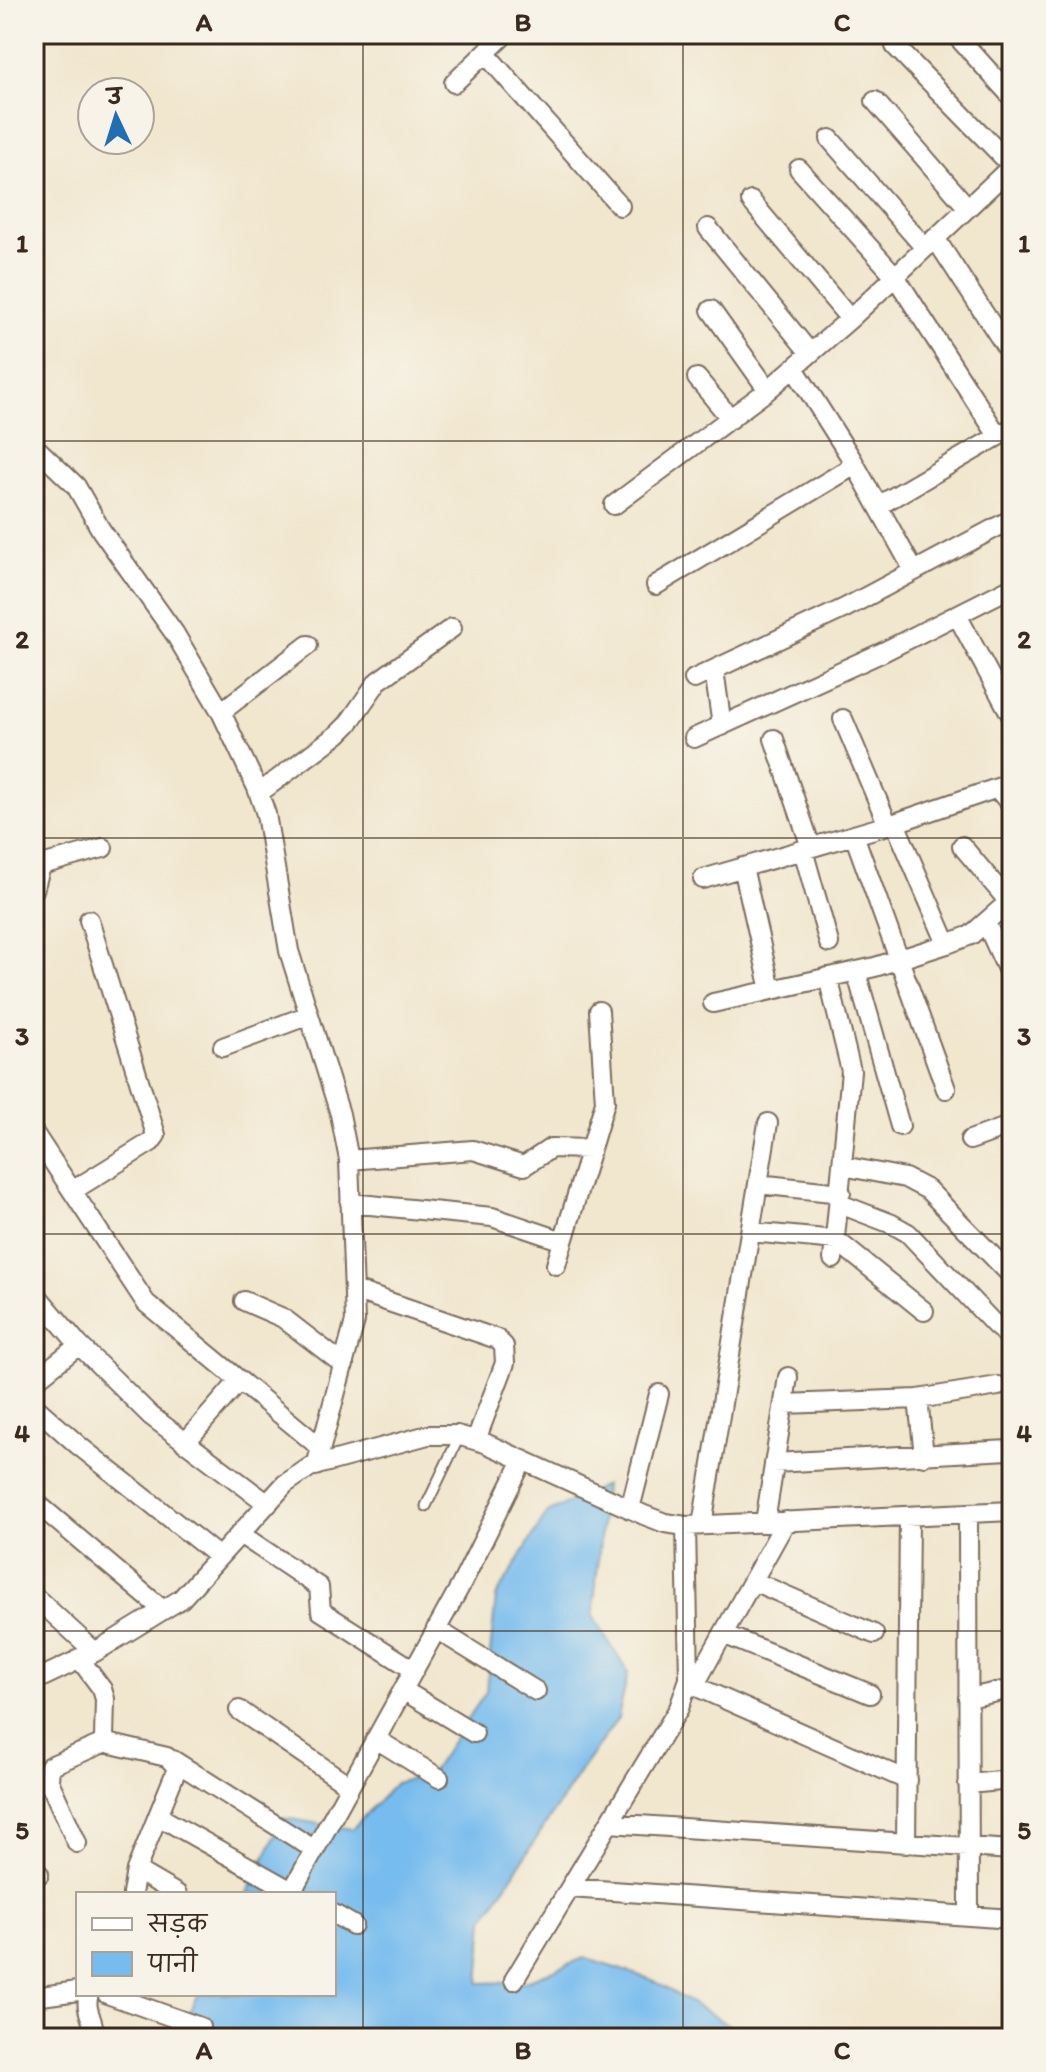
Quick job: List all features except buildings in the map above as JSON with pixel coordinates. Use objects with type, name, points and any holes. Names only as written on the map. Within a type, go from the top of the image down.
[{"type":"street","points":[[454,83],[505,34]]},
{"type":"street","points":[[955,34],[1012,97]]},
{"type":"street","points":[[614,505],[731,419],[794,368],[1012,166],[895,46]]},
{"type":"street","points":[[485,53],[620,206]]},
{"type":"street","points":[[875,101],[968,208]]},
{"type":"street","points":[[830,139],[930,243],[1012,356]]},
{"type":"street","points":[[799,169],[895,276],[1005,432],[878,506]]},
{"type":"street","points":[[751,201],[850,319]]},
{"type":"street","points":[[708,228],[810,353]]},
{"type":"street","points":[[711,310],[768,390]]},
{"type":"street","points":[[794,368],[855,465],[914,571]]},
{"type":"street","points":[[697,378],[731,419]]},
{"type":"street","points":[[34,446],[76,486],[101,530],[175,634],[221,712],[266,814],[289,951],[340,1114],[349,1160],[355,1321],[318,1457]]},
{"type":"street","points":[[656,585],[855,465]]},
{"type":"street","points":[[694,679],[845,608],[1012,519]]},
{"type":"street","points":[[694,738],[883,652],[1012,587]]},
{"type":"street","points":[[957,615],[1012,717]]},
{"type":"street","points":[[259,793],[338,734],[378,681],[452,628]]},
{"type":"street","points":[[221,712],[308,645]]},
{"type":"street","points":[[714,670],[722,726]]},
{"type":"street","points":[[843,719],[947,944]]},
{"type":"street","points":[[774,739],[807,849],[829,943]]},
{"type":"street","points":[[703,879],[892,824],[1004,786],[1012,806]]},
{"type":"street","points":[[854,835],[946,1089]]},
{"type":"street","points":[[713,1003],[899,960],[971,935],[1010,901],[962,846]]},
{"type":"street","points":[[34,890],[40,869],[45,864],[103,848]]},
{"type":"street","points":[[743,867],[771,990]]},
{"type":"street","points":[[72,1191],[151,1142],[156,1135],[89,920]]},
{"type":"street","points":[[986,923],[1012,980]]},
{"type":"street","points":[[856,971],[900,1126]]},
{"type":"street","points":[[828,977],[851,1071],[833,1259]]},
{"type":"street","points":[[556,1265],[605,1102],[599,1011]]},
{"type":"street","points":[[223,1047],[309,1015]]},
{"type":"street","points":[[691,1684],[694,1526],[768,1123]]},
{"type":"street","points":[[970,1140],[1012,1125]]},
{"type":"street","points":[[34,1133],[146,1303],[239,1381],[318,1457]]},
{"type":"street","points":[[349,1160],[473,1150],[524,1166],[551,1148],[591,1149]]},
{"type":"street","points":[[843,1166],[917,1182],[1012,1276]]},
{"type":"street","points":[[758,1184],[840,1199],[908,1233],[1012,1339]]},
{"type":"street","points":[[350,1203],[492,1217],[563,1241]]},
{"type":"street","points":[[750,1232],[836,1240],[924,1311]]},
{"type":"street","points":[[354,1290],[497,1339],[504,1346],[505,1363],[468,1438]]},
{"type":"street","points":[[34,1292],[79,1345],[151,1416],[268,1504]]},
{"type":"street","points":[[244,1301],[283,1318],[344,1365]]},
{"type":"street","points":[[34,1381],[79,1345]]},
{"type":"street","points":[[765,1522],[788,1377]]},
{"type":"street","points":[[185,1443],[239,1381]]},
{"type":"street","points":[[784,1404],[918,1399],[998,1386]]},
{"type":"street","points":[[630,1509],[659,1394]]},
{"type":"street","points":[[918,1399],[924,1456]]},
{"type":"street","points":[[34,1406],[219,1557]]},
{"type":"street","points":[[34,1681],[87,1655],[181,1599],[285,1484],[318,1457],[428,1435],[468,1438],[665,1523],[694,1526],[1012,1511]]},
{"type":"street","points":[[774,1463],[1009,1450]]},
{"type":"street","points":[[294,1892],[523,1460]]},
{"type":"street","points":[[34,1501],[163,1610]]},
{"type":"street","points":[[968,1513],[969,1916]]},
{"type":"street","points":[[906,1844],[909,1516]]},
{"type":"street","points":[[514,1980],[723,1634],[786,1521]]},
{"type":"street","points":[[240,1534],[319,1587],[322,1595],[320,1607],[326,1614],[414,1670]]},
{"type":"street","points":[[753,1581],[874,1634]]},
{"type":"street","points":[[34,1596],[87,1655],[105,1699],[106,1742]]},
{"type":"street","points":[[436,1629],[536,1691]]},
{"type":"street","points":[[723,1634],[870,1694]]},
{"type":"street","points":[[691,1684],[907,1780]]},
{"type":"street","points":[[968,1698],[1012,1689]]},
{"type":"street","points":[[403,1690],[474,1733]]},
{"type":"street","points":[[239,1710],[350,1786]]},
{"type":"street","points":[[376,1739],[439,1778]]},
{"type":"street","points":[[77,1843],[47,1771],[50,1766],[106,1742],[173,1760],[315,1850]]},
{"type":"street","points":[[132,1892],[136,1870],[176,1771],[173,1760]]},
{"type":"street","points":[[968,1784],[1012,1780]]},
{"type":"street","points":[[158,1816],[292,1892]]},
{"type":"street","points":[[609,1823],[1012,1850]]},
{"type":"street","points":[[136,1870],[174,1892]]},
{"type":"street","points":[[570,1888],[1012,1919]]},
{"type":"street","points":[[336,1915],[353,1925]]},
{"type":"street","points":[[34,1997],[76,1991]]},
{"type":"street","points":[[89,1996],[87,2012],[95,2026],[93,2038]]},
{"type":"street","points":[[113,1996],[200,2027]]},
{"type":"lane","points":[[426,1506],[468,1438]]},
{"type":"water","points":[[605,1485],[593,1616],[628,1673],[618,1718],[484,1919],[479,1983],[524,1982],[584,1958],[650,1979],[751,2038],[176,2038],[197,1996],[336,1996],[336,1892],[248,1892],[284,1818],[352,1829],[396,1783],[430,1774],[486,1692],[496,1597],[547,1513]]}]
